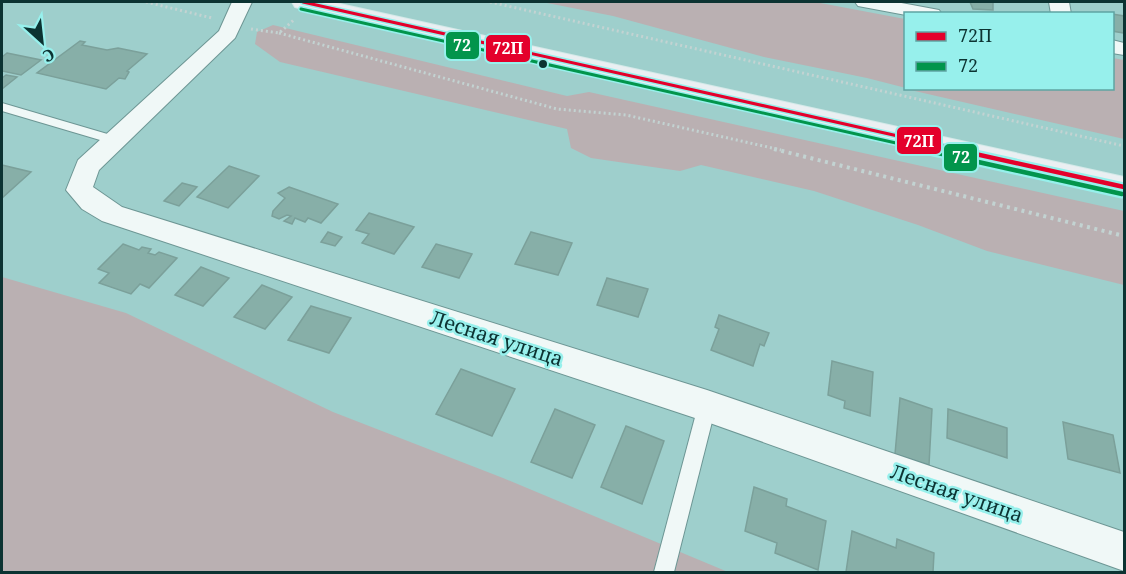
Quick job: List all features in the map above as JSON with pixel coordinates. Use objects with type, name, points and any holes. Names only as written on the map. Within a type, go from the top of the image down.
[{"type":"main road","points":[[303,2],[1125,187]]},
{"type":"street","name":"Лесная улица","points":[[242,2],[228,34],[117,141],[87,166],[79,190],[92,202],[112,214],[707,406],[1125,552]]},
{"type":"street","points":[[865,2],[921,12]]},
{"type":"lane","points":[[2,107],[117,141]]},
{"type":"lane","points":[[664,573],[707,406]]},
{"type":"path","points":[[490,2],[1125,146]]},
{"type":"path","points":[[279,33],[557,109],[626,115],[783,150],[1125,236]]},
{"type":"shaded area","points":[[542,2],[815,2],[904,19],[904,87],[764,57],[613,16]]},
{"type":"shaded area","points":[[273,25],[567,96],[589,92],[1124,211],[1124,285],[987,251],[918,225],[814,191],[701,165],[680,171],[591,158],[571,148],[567,129],[280,62],[255,44],[257,32]]},
{"type":"shaded area","points":[[1114,58],[1124,60],[1124,139],[910,90],[1114,90]]},
{"type":"shaded area","points":[[2,277],[126,313],[333,412],[503,478],[728,572],[2,572]]},
{"type":"building","points":[[970,2],[993,2],[993,10],[973,9]]},
{"type":"building","points":[[1114,14],[1124,16],[1124,33],[1114,31]]},
{"type":"building","points":[[80,41],[85,42],[82,45],[107,50],[118,48],[147,54],[127,71],[129,72],[125,79],[119,78],[106,89],[37,73]]},
{"type":"building","points":[[7,53],[41,60],[21,75],[2,71],[2,57]]},
{"type":"building","points":[[6,75],[17,77],[2,89],[2,78]]},
{"type":"building","points":[[2,165],[31,172],[2,198]]},
{"type":"building","points":[[229,166],[259,176],[228,208],[197,197]]},
{"type":"building","points":[[182,183],[197,187],[179,206],[164,201]]},
{"type":"building","points":[[289,187],[338,204],[321,223],[308,218],[305,222],[295,218],[292,224],[284,221],[291,216],[287,215],[279,219],[272,216],[273,211],[285,198],[278,193]]},
{"type":"building","points":[[369,213],[414,227],[394,254],[362,243],[369,234],[356,230]]},
{"type":"building","points":[[328,232],[342,237],[335,246],[321,242]]},
{"type":"building","points":[[531,232],[572,243],[558,275],[515,264]]},
{"type":"building","points":[[123,244],[139,250],[142,247],[151,249],[148,253],[155,255],[159,252],[177,258],[149,288],[140,284],[131,294],[99,283],[109,273],[98,269]]},
{"type":"building","points":[[436,244],[472,254],[459,278],[422,267]]},
{"type":"building","points":[[201,267],[229,278],[203,306],[175,295]]},
{"type":"building","points":[[607,278],[648,289],[638,317],[597,305]]},
{"type":"building","points":[[262,285],[292,297],[265,329],[234,317]]},
{"type":"building","points":[[311,306],[351,318],[329,353],[288,340]]},
{"type":"building","points":[[719,315],[769,333],[764,346],[760,344],[753,366],[711,350],[719,329],[715,327]]},
{"type":"building","points":[[832,361],[873,372],[870,416],[844,408],[845,401],[828,395]]},
{"type":"building","points":[[461,369],[515,389],[492,436],[436,414]]},
{"type":"building","points":[[900,398],[932,409],[929,465],[895,454]]},
{"type":"building","points":[[555,409],[595,425],[572,478],[531,462]]},
{"type":"building","points":[[948,409],[1007,428],[1007,458],[947,438]]},
{"type":"building","points":[[1063,422],[1113,435],[1120,473],[1068,459]]},
{"type":"building","points":[[626,426],[664,441],[642,504],[601,487]]},
{"type":"building","points":[[754,487],[787,499],[786,506],[826,521],[818,570],[775,553],[777,543],[745,531]]},
{"type":"building","points":[[852,531],[896,548],[897,539],[934,553],[933,572],[846,572]]},
{"type":"transit line","name":"72П","points":[[303,2],[1124,187]]},
{"type":"transit line","name":"72","points":[[301,9],[1122,194]]}]
